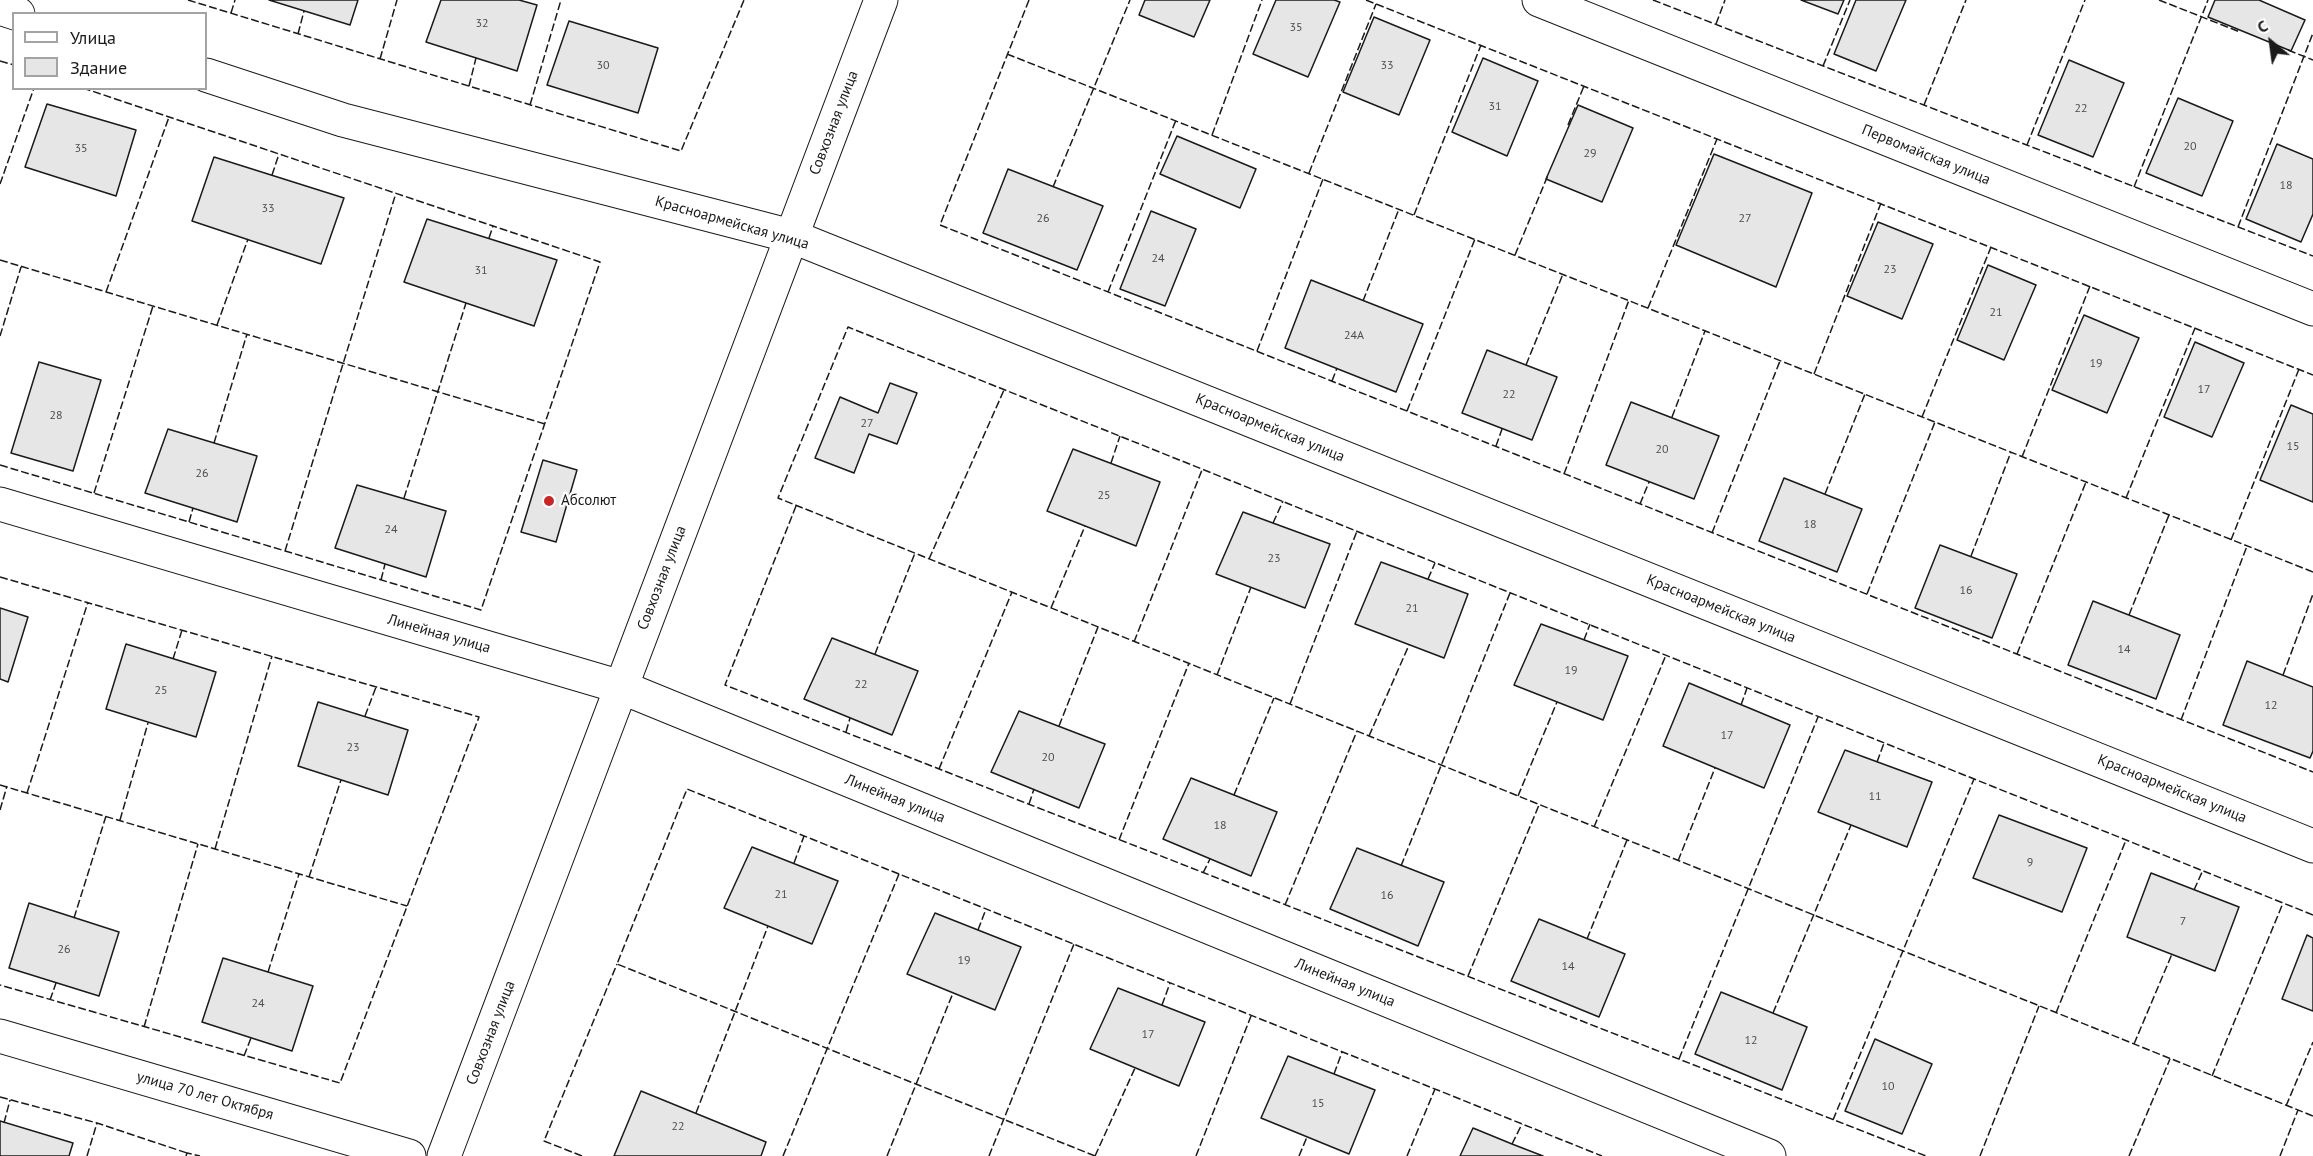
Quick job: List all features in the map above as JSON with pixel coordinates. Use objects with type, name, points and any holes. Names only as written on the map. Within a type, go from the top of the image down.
[{"type":"street","name":"Совхозная улица","points":[[444,1156],[881,0]]},
{"type":"street","name":"Первомайская улица","points":[[1539,0],[2313,309]]},
{"type":"street","name":"Красноармейская улица","points":[[207,75],[343,120],[791,236],[2313,846]]},
{"type":"street","name":"Линейная улица","points":[[0,504],[621,687],[1769,1156]]},
{"type":"street","name":"улица 70 лет Октября","points":[[0,1036],[410,1156]]},
{"type":"building","points":[[269,0],[358,0],[350,25]]},
{"type":"building","points":[[441,0],[519,0],[537,5],[517,71],[426,42]]},
{"type":"building","points":[[1145,0],[1210,0],[1194,37],[1139,15]]},
{"type":"building","points":[[1276,0],[1334,0],[1340,2],[1308,77],[1253,54]]},
{"type":"building","points":[[1801,0],[1844,0],[1838,14]]},
{"type":"building","points":[[1856,0],[1906,0],[1876,71],[1834,54]]},
{"type":"building","points":[[2215,0],[2259,0],[2305,20],[2291,51],[2208,17]]},
{"type":"building","points":[[1374,17],[1430,40],[1399,115],[1343,92]]},
{"type":"building","points":[[569,21],[658,48],[638,113],[547,85]]},
{"type":"building","points":[[1483,58],[1538,81],[1507,156],[1452,132]]},
{"type":"building","points":[[2069,60],[2124,83],[2093,157],[2038,135]]},
{"type":"building","points":[[2178,98],[2233,121],[2202,196],[2146,173]]},
{"type":"building","points":[[47,104],[136,130],[116,196],[25,167]]},
{"type":"building","points":[[1578,105],[1633,128],[1602,202],[1546,179]]},
{"type":"building","points":[[1177,136],[1256,169],[1240,208],[1160,174]]},
{"type":"building","points":[[2277,144],[2313,159],[2313,214],[2301,242],[2246,219]]},
{"type":"building","points":[[1714,154],[1812,193],[1776,287],[1676,245]]},
{"type":"building","points":[[214,157],[344,198],[321,264],[192,221]]},
{"type":"building","points":[[1008,169],[1103,206],[1077,270],[983,233]]},
{"type":"building","points":[[1151,211],[1196,229],[1165,306],[1120,289]]},
{"type":"building","points":[[427,219],[557,260],[534,326],[404,282]]},
{"type":"building","points":[[1878,222],[1933,244],[1902,319],[1847,296]]},
{"type":"building","points":[[1988,265],[2036,285],[2004,360],[1957,340]]},
{"type":"building","points":[[1311,280],[1423,324],[1396,392],[1285,348]]},
{"type":"building","points":[[2084,315],[2139,338],[2107,413],[2052,390]]},
{"type":"building","points":[[2195,342],[2244,363],[2212,437],[2164,417]]},
{"type":"building","points":[[1487,350],[1557,377],[1532,440],[1462,413]]},
{"type":"building","points":[[39,362],[101,380],[73,471],[11,453]]},
{"type":"building","points":[[890,383],[917,393],[897,444],[869,434],[854,473],[815,458],[840,397],[878,413]]},
{"type":"building","points":[[1631,402],[1719,436],[1694,499],[1606,465]]},
{"type":"building","points":[[2291,405],[2313,414],[2313,502],[2260,480]]},
{"type":"building","points":[[168,429],[257,456],[237,522],[145,493]]},
{"type":"building","points":[[1073,449],[1160,482],[1136,546],[1047,511]]},
{"type":"building","name":"Абсолют","points":[[543,460],[577,470],[556,542],[521,532]]},
{"type":"building","points":[[1784,478],[1862,509],[1837,572],[1759,541]]},
{"type":"building","points":[[357,485],[446,511],[426,577],[335,548]]},
{"type":"building","points":[[1243,512],[1330,544],[1305,608],[1216,574]]},
{"type":"building","points":[[1940,545],[2017,574],[1992,638],[1915,608]]},
{"type":"building","points":[[1381,562],[1468,594],[1444,658],[1355,624]]},
{"type":"building","points":[[2093,601],[2180,635],[2156,699],[2068,665]]},
{"type":"building","points":[[0,608],[28,617],[8,682],[0,679]]},
{"type":"building","points":[[1541,624],[1628,656],[1603,720],[1514,685]]},
{"type":"building","points":[[832,638],[918,671],[892,735],[804,699]]},
{"type":"building","points":[[126,644],[216,672],[196,737],[106,709]]},
{"type":"building","points":[[2247,661],[2313,687],[2313,751],[2310,758],[2223,725]]},
{"type":"building","points":[[1689,683],[1790,725],[1764,788],[1663,746]]},
{"type":"building","points":[[318,702],[408,730],[388,795],[298,766]]},
{"type":"building","points":[[1019,711],[1105,744],[1079,808],[991,772]]},
{"type":"building","points":[[1845,750],[1932,782],[1907,847],[1818,812]]},
{"type":"building","points":[[1191,778],[1277,812],[1251,876],[1163,839]]},
{"type":"building","points":[[1999,815],[2087,848],[2062,912],[1973,878]]},
{"type":"building","points":[[752,847],[838,881],[812,944],[724,908]]},
{"type":"building","points":[[1357,848],[1444,882],[1418,946],[1330,909]]},
{"type":"building","points":[[2151,873],[2239,907],[2215,971],[2127,937]]},
{"type":"building","points":[[29,903],[119,932],[99,996],[9,968]]},
{"type":"building","points":[[935,913],[1021,947],[995,1010],[907,974]]},
{"type":"building","points":[[1539,919],[1625,954],[1599,1017],[1511,981]]},
{"type":"building","points":[[2307,935],[2313,938],[2313,1011],[2282,999]]},
{"type":"building","points":[[223,958],[313,986],[292,1051],[202,1022]]},
{"type":"building","points":[[1118,988],[1205,1022],[1179,1086],[1090,1049]]},
{"type":"building","points":[[1721,992],[1807,1027],[1782,1090],[1695,1054]]},
{"type":"building","points":[[1875,1039],[1932,1064],[1902,1134],[1845,1111]]},
{"type":"building","points":[[1288,1056],[1375,1090],[1349,1154],[1261,1118]]},
{"type":"building","points":[[641,1091],[766,1142],[761,1156],[614,1156]]},
{"type":"building","points":[[0,1121],[73,1143],[69,1156],[0,1156]]},
{"type":"building","points":[[1473,1128],[1512,1144],[1543,1156],[1460,1156]]},
{"type":"fence","points":[[188,0],[681,151],[744,0]]},
{"type":"fence","points":[[231,13],[235,0]]},
{"type":"fence","points":[[380,59],[397,0]]},
{"type":"fence","points":[[530,105],[561,0]]},
{"type":"fence","points":[[1029,0],[940,225],[2313,772]]},
{"type":"fence","points":[[1053,187],[1130,0]]},
{"type":"fence","points":[[1212,135],[1262,0]]},
{"type":"fence","points":[[1366,0],[2313,375]]},
{"type":"fence","points":[[1653,0],[2313,256]]},
{"type":"fence","points":[[1716,24],[1725,0]]},
{"type":"fence","points":[[1823,66],[1850,0]]},
{"type":"fence","points":[[1924,105],[1966,0]]},
{"type":"fence","points":[[2027,145],[2085,0]]},
{"type":"fence","points":[[2159,0],[2240,32]]},
{"type":"fence","points":[[2134,187],[2208,0]]},
{"type":"fence","points":[[1309,173],[1376,4]]},
{"type":"fence","points":[[298,34],[304,11]]},
{"type":"fence","points":[[2238,227],[2313,33]]},
{"type":"fence","points":[[1414,215],[1481,45]]},
{"type":"fence","points":[[2288,50],[2313,60]]},
{"type":"fence","points":[[1007,54],[2313,572]]},
{"type":"fence","points":[[469,86],[476,58]]},
{"type":"fence","points":[[0,61],[12,64]]},
{"type":"fence","points":[[1568,125],[1584,86]]},
{"type":"fence","points":[[0,184],[33,90]]},
{"type":"fence","points":[[0,465],[481,610],[600,262],[89,90]]},
{"type":"fence","points":[[106,292],[169,117]]},
{"type":"fence","points":[[1108,292],[1176,120]]},
{"type":"fence","points":[[1648,308],[1717,139]]},
{"type":"fence","points":[[272,175],[279,154]]},
{"type":"fence","points":[[1515,255],[1548,175]]},
{"type":"fence","points":[[1257,351],[1323,179]]},
{"type":"fence","points":[[285,551],[396,193]]},
{"type":"fence","points":[[1814,374],[1881,203]]},
{"type":"fence","points":[[1363,301],[1399,209]]},
{"type":"fence","points":[[489,238],[493,226]]},
{"type":"fence","points":[[217,325],[248,239]]},
{"type":"fence","points":[[1407,411],[1475,239]]},
{"type":"fence","points":[[1922,417],[1991,247]]},
{"type":"fence","points":[[0,260],[545,424]]},
{"type":"fence","points":[[0,336],[21,267]]},
{"type":"fence","points":[[1526,365],[1563,274]]},
{"type":"fence","points":[[2022,457],[2090,286]]},
{"type":"fence","points":[[1564,474],[1629,300]]},
{"type":"fence","points":[[404,498],[466,303]]},
{"type":"fence","points":[[94,493],[153,306]]},
{"type":"fence","points":[[2313,915],[848,327],[778,498],[2313,1116]]},
{"type":"fence","points":[[2126,498],[2195,328]]},
{"type":"fence","points":[[1672,417],[1705,331]]},
{"type":"fence","points":[[214,443],[247,334]]},
{"type":"fence","points":[[1712,533],[1780,361]]},
{"type":"fence","points":[[1332,381],[1337,368]]},
{"type":"fence","points":[[2231,540],[2299,369]]},
{"type":"fence","points":[[929,559],[1004,390]]},
{"type":"fence","points":[[1825,494],[1865,394]]},
{"type":"fence","points":[[1867,594],[1935,422]]},
{"type":"fence","points":[[1496,446],[1502,429]]},
{"type":"fence","points":[[1111,463],[1120,436]]},
{"type":"fence","points":[[1971,556],[2011,452]]},
{"type":"fence","points":[[1134,642],[1202,470]]},
{"type":"fence","points":[[1640,504],[1649,482]]},
{"type":"fence","points":[[2017,654],[2086,482]]},
{"type":"fence","points":[[1273,523],[1283,501]]},
{"type":"fence","points":[[796,506],[725,685],[1926,1156]]},
{"type":"fence","points":[[189,522],[193,508]]},
{"type":"fence","points":[[2129,615],[2169,515]]},
{"type":"fence","points":[[1051,608],[1085,526]]},
{"type":"fence","points":[[1290,704],[1357,531]]},
{"type":"fence","points":[[2181,720],[2247,546]]},
{"type":"fence","points":[[875,654],[915,553]]},
{"type":"fence","points":[[1428,579],[1435,563]]},
{"type":"fence","points":[[381,580],[385,564]]},
{"type":"fence","points":[[0,577],[479,717],[340,1083],[0,985]]},
{"type":"fence","points":[[1217,675],[1251,587]]},
{"type":"fence","points":[[939,769],[1012,592]]},
{"type":"fence","points":[[1401,866],[1510,593]]},
{"type":"fence","points":[[2283,675],[2313,594]]},
{"type":"fence","points":[[27,793],[88,602]]},
{"type":"fence","points":[[1584,640],[1590,624]]},
{"type":"fence","points":[[1059,726],[1098,627]]},
{"type":"fence","points":[[173,659],[182,630]]},
{"type":"fence","points":[[1369,736],[1409,645]]},
{"type":"fence","points":[[1594,827],[1666,655]]},
{"type":"fence","points":[[215,849],[272,656]]},
{"type":"fence","points":[[1119,840],[1189,663]]},
{"type":"fence","points":[[365,716],[376,687]]},
{"type":"fence","points":[[1741,705],[1747,688]]},
{"type":"fence","points":[[1234,795],[1274,698]]},
{"type":"fence","points":[[1518,796],[1557,702]]},
{"type":"fence","points":[[1679,1059],[1818,717]]},
{"type":"fence","points":[[846,732],[850,718]]},
{"type":"fence","points":[[120,820],[148,723]]},
{"type":"fence","points":[[1285,905],[1357,731]]},
{"type":"fence","points":[[1877,762],[1884,743]]},
{"type":"fence","points":[[1678,861],[1715,768]]},
{"type":"fence","points":[[1833,1120],[1974,779]]},
{"type":"fence","points":[[309,877],[341,780]]},
{"type":"fence","points":[[0,785],[407,906]]},
{"type":"fence","points":[[0,810],[7,786]]},
{"type":"fence","points":[[1095,1156],[617,964],[687,789],[1602,1156]]},
{"type":"fence","points":[[1029,804],[1034,789]]},
{"type":"fence","points":[[1468,976],[1539,805]]},
{"type":"fence","points":[[74,918],[106,816]]},
{"type":"fence","points":[[1773,1013],[1851,825]]},
{"type":"fence","points":[[794,863],[804,836]]},
{"type":"fence","points":[[1587,939],[1627,840]]},
{"type":"fence","points":[[2056,1013],[2126,840]]},
{"type":"fence","points":[[144,1027],[198,844]]},
{"type":"fence","points":[[1203,873],[1210,859]]},
{"type":"fence","points":[[2194,890],[2203,870]]},
{"type":"fence","points":[[268,972],[299,874]]},
{"type":"fence","points":[[783,1156],[899,874]]},
{"type":"fence","points":[[2212,1076],[2283,903]]},
{"type":"fence","points":[[978,930],[986,909]]},
{"type":"fence","points":[[696,1113],[768,926]]},
{"type":"fence","points":[[989,1156],[1074,944]]},
{"type":"fence","points":[[2134,1044],[2172,954]]},
{"type":"fence","points":[[582,1156],[544,1141],[617,964]]},
{"type":"fence","points":[[50,1000],[56,983]]},
{"type":"fence","points":[[1162,1005],[1170,983]]},
{"type":"fence","points":[[887,1156],[953,993]]},
{"type":"fence","points":[[1980,1156],[2039,1006]]},
{"type":"fence","points":[[1196,1156],[1251,1016]]},
{"type":"fence","points":[[244,1056],[251,1038]]},
{"type":"fence","points":[[2286,1106],[2313,1042]]},
{"type":"fence","points":[[1334,1074],[1342,1052]]},
{"type":"fence","points":[[2129,1156],[2170,1059]]},
{"type":"fence","points":[[1095,1156],[1135,1068]]},
{"type":"fence","points":[[1407,1156],[1435,1089]]},
{"type":"fence","points":[[0,1097],[97,1123]]},
{"type":"fence","points":[[4,1123],[10,1100]]},
{"type":"fence","points":[[2280,1156],[2298,1110]]},
{"type":"fence","points":[[87,1156],[97,1123],[187,1153]]},
{"type":"fence","points":[[1512,1144],[1522,1124]]},
{"type":"fence","points":[[1299,1156],[1307,1137]]},
{"type":"fence","points":[[186,1156],[187,1153],[200,1156]]},
{"type":"place","name":"Абсолют","points":[[549,501]]}]
